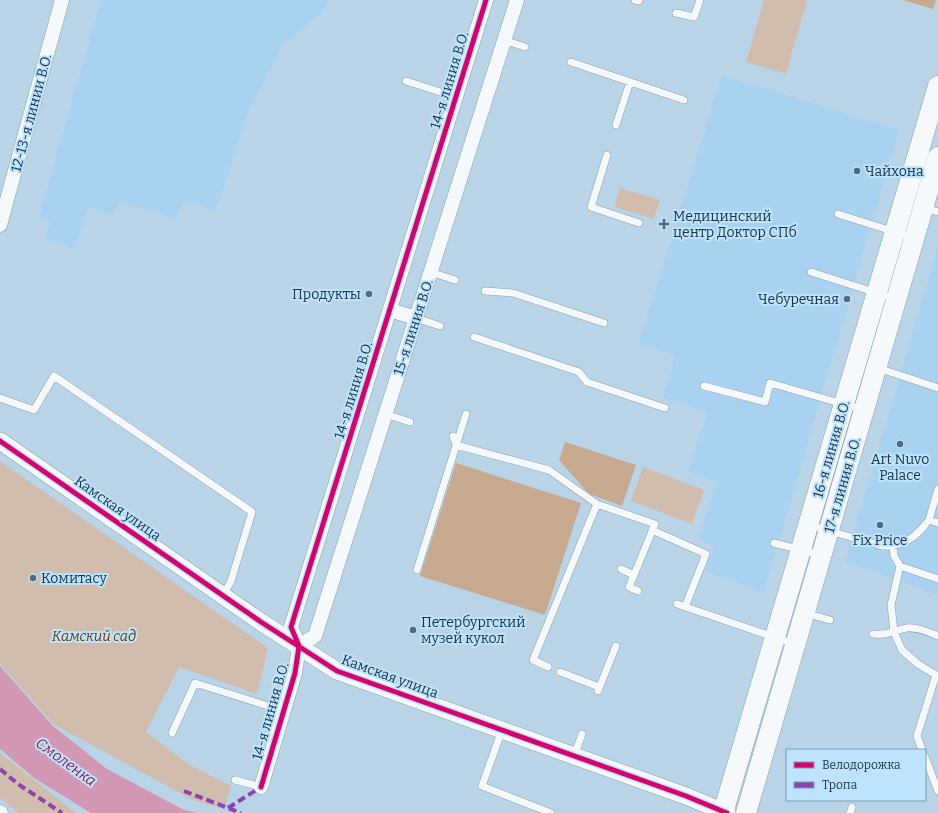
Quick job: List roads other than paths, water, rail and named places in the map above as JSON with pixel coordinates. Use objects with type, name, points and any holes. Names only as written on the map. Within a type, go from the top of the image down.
[{"type":"main road","name":"16-я линия В.О.","points":[[725,812],[775,637],[794,609],[801,550],[844,404],[867,364],[877,293],[895,232],[919,205],[930,164],[938,86]]},
{"type":"main road","name":"17-я линия В.О.","points":[[746,813],[795,644],[794,609],[821,555],[864,410],[867,364],[896,299],[914,238],[919,205]]},
{"type":"street","name":"12-13-я линии В.О.","points":[[0,225],[62,0]]},
{"type":"street","name":"14-я линия В.О.","points":[[261,787],[296,673],[299,646],[291,627],[486,0]]},
{"type":"street","name":"15-я линия В.О.","points":[[299,646],[315,636],[517,0]]},
{"type":"street","points":[[390,310],[416,318]]},
{"type":"street","name":"Камская улица","points":[[0,441],[222,595],[337,671],[686,796],[725,812]]},
{"type":"lane","points":[[676,13],[694,17],[700,0]]},
{"type":"lane","points":[[504,40],[526,47]]},
{"type":"lane","points":[[571,62],[684,100]]},
{"type":"lane","points":[[406,81],[456,96]]},
{"type":"lane","points":[[616,125],[630,82]]},
{"type":"lane","points":[[607,154],[591,206],[639,223]]},
{"type":"lane","points":[[838,214],[914,238]]},
{"type":"lane","points":[[430,272],[454,280]]},
{"type":"lane","points":[[811,272],[896,299]]},
{"type":"lane","points":[[485,291],[513,293],[604,322]]},
{"type":"lane","points":[[416,318],[440,326]]},
{"type":"lane","points":[[474,337],[579,372],[587,382],[665,408]]},
{"type":"lane","points":[[867,364],[938,388]]},
{"type":"lane","points":[[0,398],[34,410],[54,376],[252,512],[231,581],[222,595]]},
{"type":"lane","points":[[704,386],[765,402],[770,383],[864,410]]},
{"type":"lane","points":[[385,414],[410,422]]},
{"type":"lane","points":[[416,570],[466,414]]},
{"type":"lane","points":[[453,436],[456,445]]},
{"type":"lane","points":[[456,445],[549,470],[597,504],[655,524],[629,587],[638,591]]},
{"type":"lane","points":[[808,524],[882,546],[893,546],[905,543],[918,535],[929,520],[938,489]]},
{"type":"lane","points":[[548,668],[533,660],[581,552],[597,504]]},
{"type":"lane","points":[[929,520],[938,524]]},
{"type":"lane","points":[[652,530],[706,554],[686,607]]},
{"type":"lane","points":[[774,542],[821,555]]},
{"type":"lane","points":[[893,546],[894,556],[900,566],[938,579]]},
{"type":"lane","points":[[900,566],[891,605],[894,632],[902,650],[918,664],[936,675],[917,736],[922,749]]},
{"type":"lane","points":[[621,569],[634,575]]},
{"type":"lane","points":[[677,604],[795,644]]},
{"type":"lane","points":[[794,609],[830,620]]},
{"type":"lane","points":[[873,634],[883,636],[907,628],[919,629],[938,636]]},
{"type":"lane","points":[[560,672],[599,689],[616,646]]},
{"type":"lane","points":[[172,733],[195,683],[284,711]]},
{"type":"lane","points":[[502,730],[482,786],[551,813]]},
{"type":"lane","points":[[574,756],[582,734]]},
{"type":"lane","points":[[926,760],[938,791]]},
{"type":"lane","points":[[235,780],[261,787]]},
{"type":"water","name":"Смоленка","points":[[0,666],[52,725],[107,769],[184,810],[198,813],[91,813],[34,778],[0,749]]},
{"type":"place","name":"Чайхона","points":[[857,171]]},
{"type":"place","name":"Медицинский центр Доктор СПб","points":[[664,224]]},
{"type":"place","name":"Продукты","points":[[369,294]]},
{"type":"place","name":"Чебуречная","points":[[847,299]]},
{"type":"place","name":"Art Nuvo Palace","points":[[900,444]]},
{"type":"place","name":"Fix Price","points":[[880,525]]},
{"type":"place","name":"Комитасу","points":[[33,578]]},
{"type":"place","name":"Петербургский музей кукол","points":[[413,630]]},
{"type":"park label","name":"Камский сад","points":[[94,636]]}]
